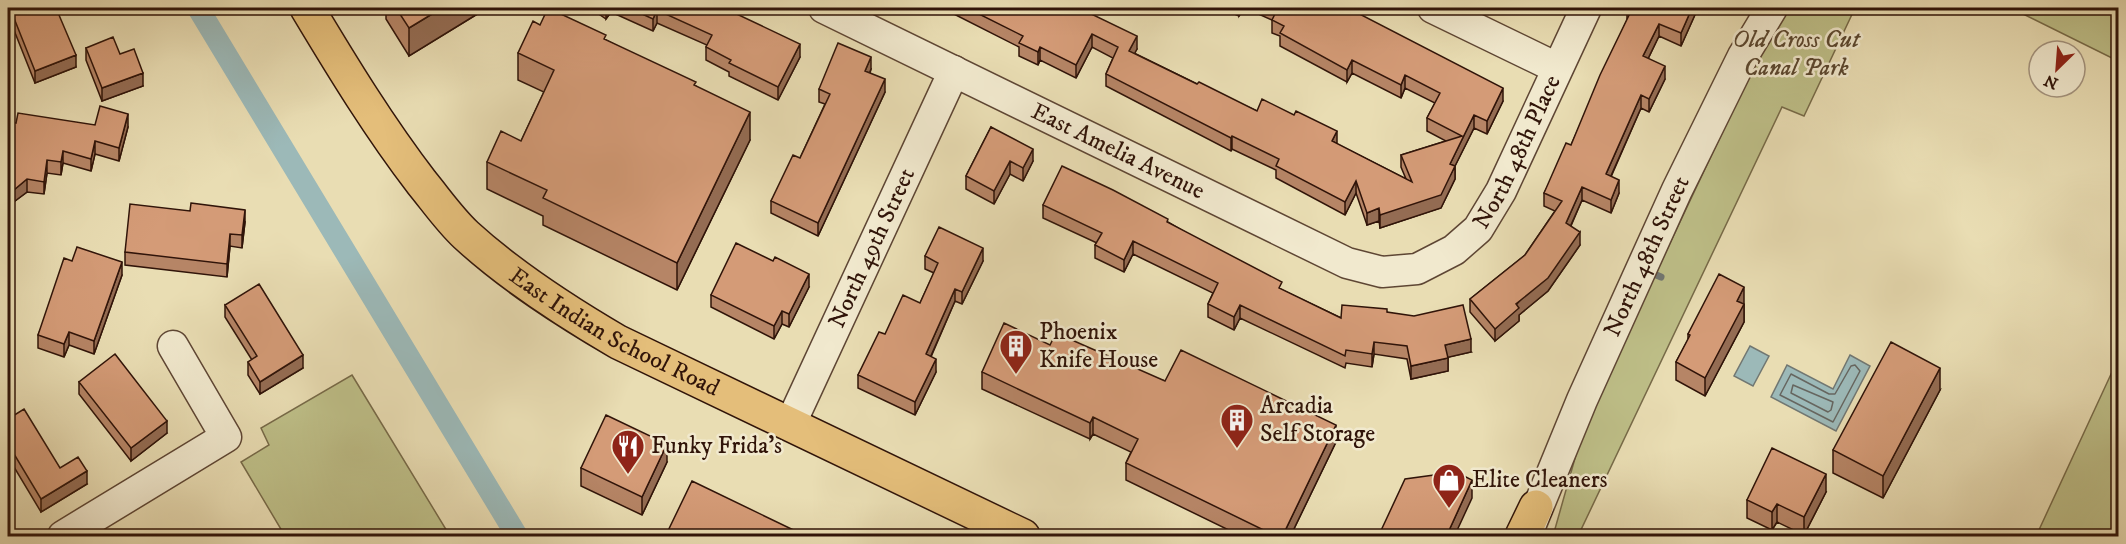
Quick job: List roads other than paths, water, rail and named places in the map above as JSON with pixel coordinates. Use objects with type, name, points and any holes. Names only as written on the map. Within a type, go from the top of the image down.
[{"type":"main road","name":"East Indian School Road","points":[[308,8],[391,142],[465,234],[501,264],[590,326],[659,363],[1023,537]]},
{"type":"street","name":"East Amelia Avenue","points":[[824,8],[1347,263],[1382,272],[1417,269]]},
{"type":"street","points":[[1433,8],[1557,68]]},
{"type":"street","name":"North 48th Place","points":[[1417,269],[1454,250],[1478,229],[1502,191],[1586,8]]},
{"type":"street","name":"North 48th Street","points":[[1743,56],[1761,8]]},
{"type":"street","name":"North 48th Street","points":[[1533,529],[1582,400],[1677,190],[1743,56],[1772,8]]},
{"type":"street","name":"North 49th Street","points":[[790,425],[954,71]]},
{"type":"street","points":[[63,537],[226,437],[173,346]]},
{"type":"water","points":[[1750,346],[1769,356],[1753,386],[1734,376]]},
{"type":"water","points":[[1850,355],[1870,366],[1836,431],[1771,397],[1787,365],[1833,389]]},
{"type":"waterway","points":[[198,8],[517,536]]},
{"type":"waterway","points":[[1647,271],[1661,277]]},
{"type":"place","name":"Phoenix Knife House","points":[[1016,375]]},
{"type":"place","name":"Arcadia Self Storage","points":[[1237,449]]},
{"type":"place","name":"Funky Frida's","points":[[628,475]]},
{"type":"place","name":"Elite Cleaners","points":[[1449,509]]},
{"type":"park label","name":"Old Cross Cut Canal Park","points":[[1796,54]]}]
